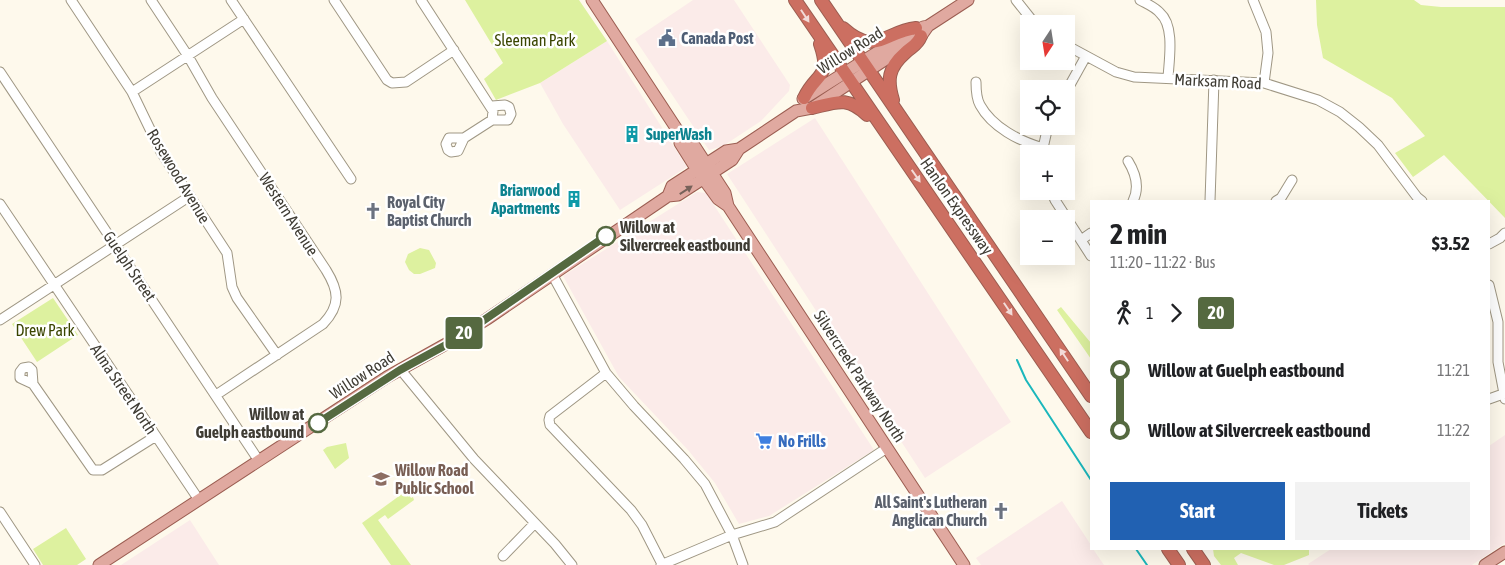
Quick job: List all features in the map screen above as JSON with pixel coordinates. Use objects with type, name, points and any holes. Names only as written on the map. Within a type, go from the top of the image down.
[{"type":"highway","name":"Hanlon Expressway","points":[[795,0],[1090,431]]},
{"type":"highway","name":"Hanlon Expressway","points":[[821,0],[1090,395]]},
{"type":"highway","points":[[836,21],[852,35],[868,42],[880,41],[906,29],[922,30],[918,44],[905,53],[893,67],[890,74],[889,89],[895,110]]},
{"type":"highway","points":[[816,32],[825,60],[824,70],[808,103],[846,101],[857,105],[867,114],[878,129],[888,136]]},
{"type":"highway","points":[[1169,550],[1179,565]]},
{"type":"highway","points":[[1194,550],[1204,565]]},
{"type":"main road","name":"Silvercreek Parkway North","points":[[592,0],[678,131],[688,136],[705,171],[725,193],[728,206],[964,565]]},
{"type":"main road","name":"Willow Road","points":[[101,565],[400,370],[455,340],[668,196],[678,195],[705,171],[732,160],[739,149],[968,0]]},
{"type":"main road","points":[[1485,565],[1505,552]]},
{"type":"street","name":"Rosewood Avenue","points":[[71,0],[132,92],[161,152],[227,253],[231,281],[237,298],[277,355]]},
{"type":"street","name":"Western Avenue","points":[[151,0],[188,56],[212,98],[334,282],[336,291],[335,306],[329,318],[323,324],[216,395]]},
{"type":"street","points":[[231,0],[351,179]]},
{"type":"street","points":[[334,0],[387,80],[392,83],[406,82],[454,50]]},
{"type":"street","points":[[421,0],[492,106],[494,111],[492,120]]},
{"type":"street","points":[[1016,0],[1028,15]]},
{"type":"street","points":[[1140,0],[1160,12],[1165,18],[1169,31],[1168,78]]},
{"type":"street","points":[[1253,0],[1266,32],[1268,53],[1264,83]]},
{"type":"street","points":[[132,92],[244,20]]},
{"type":"street","name":"Marksam Road","points":[[1075,49],[1116,72],[1134,77],[1264,83],[1318,100],[1340,112],[1378,145],[1417,200]]},
{"type":"street","points":[[1073,80],[1086,56]]},
{"type":"street","name":"Guelph Street","points":[[0,72],[259,461]]},
{"type":"street","points":[[1210,200],[1214,80]]},
{"type":"street","points":[[976,82],[977,98],[980,105],[993,120],[1010,134],[1030,145]]},
{"type":"street","points":[[464,138],[492,120],[508,120],[512,114],[509,107],[505,105],[492,106]]},
{"type":"street","points":[[1128,161],[1136,173],[1137,184],[1133,200]]},
{"type":"street","points":[[1278,200],[1281,198],[1292,180]]},
{"type":"street","points":[[0,320],[190,196]]},
{"type":"street","points":[[1055,200],[1090,254]]},
{"type":"street","name":"Alma Street North","points":[[0,204],[199,500]]},
{"type":"street","points":[[1490,243],[1505,233]]},
{"type":"street","points":[[1081,240],[1090,234]]},
{"type":"street","points":[[552,274],[606,373],[705,484],[732,535],[743,565]]},
{"type":"street","points":[[1490,289],[1498,322],[1498,362],[1504,396],[1490,399]]},
{"type":"street","points":[[400,370],[474,459],[572,565]]},
{"type":"street","points":[[606,373],[550,416],[550,425],[631,510],[642,525],[662,565],[732,535],[774,522],[888,448]]},
{"type":"street","points":[[33,384],[92,470],[102,470],[156,436]]},
{"type":"street","points":[[0,512],[36,565]]},
{"type":"street","points":[[503,556],[535,523]]},
{"type":"shaded area","points":[[693,0],[734,0],[790,85],[789,91],[761,121],[723,146],[709,150],[635,39]]},
{"type":"shaded area","points":[[607,41],[687,167],[620,210],[563,124],[540,83]]},
{"type":"shaded area","points":[[815,118],[1011,422],[925,478],[727,174]]},
{"type":"shaded area","points":[[697,192],[706,193],[874,450],[769,516],[739,524],[715,483],[688,450],[619,377],[563,276]]},
{"type":"shaded area","points":[[1505,435],[1505,543],[1472,565],[1308,564],[1329,550],[1490,550],[1490,445]]},
{"type":"shaded area","points":[[1062,501],[1090,543],[1090,550],[1094,550],[1104,565],[981,565],[976,558]]},
{"type":"shaded area","points":[[190,520],[219,565],[121,565]]},
{"type":"green space","name":"Sleeman Park","points":[[465,0],[579,0],[607,41],[540,83],[496,100],[484,79],[503,63]]},
{"type":"green space","points":[[1316,0],[1414,0],[1421,5],[1441,7],[1505,7],[1505,218],[1490,203],[1490,200],[1488,200],[1444,155],[1413,177],[1395,153],[1425,136],[1392,98],[1323,58],[1317,25]]},
{"type":"green space","points":[[420,248],[429,250],[436,263],[435,268],[420,274],[414,274],[409,270],[405,262],[408,254]]},
{"type":"green space","name":"Drew Park","points":[[53,298],[78,335],[37,362],[12,324]]},
{"type":"green space","points":[[1061,307],[1090,342],[1090,358],[1057,310]]},
{"type":"green space","points":[[346,443],[349,458],[335,469],[323,450],[327,447]]},
{"type":"green space","points":[[406,491],[414,500],[388,519],[385,515],[378,520],[411,565],[391,565],[362,523]]},
{"type":"green space","points":[[66,528],[86,559],[77,565],[43,565],[33,549]]},
{"type":"green space","points":[[1213,550],[1309,550],[1309,555],[1284,565],[1274,565],[1241,553],[1234,558],[1238,565],[1221,565],[1214,556]]},
{"type":"waterway","points":[[1017,360],[1026,380],[1090,478]]},
{"type":"waterway","points":[[1137,550],[1147,565]]},
{"type":"bus line","name":"20","points":[[318,423],[413,362],[455,340],[606,236]]},
{"type":"place","name":"Canada Post","points":[[667,38]]},
{"type":"place","name":"SuperWash","points":[[632,134]]},
{"type":"place","name":"Briarwood Apartments","points":[[574,199]]},
{"type":"place","name":"Royal City Baptist Church","points":[[373,211]]},
{"type":"place","name":"Willow at Silvercreek eastbound","points":[[606,236]]},
{"type":"place","name":"Willow at Guelph eastbound","points":[[318,423]]},
{"type":"place","name":"No Frills","points":[[764,441]]},
{"type":"place","name":"Willow Road Public School","points":[[381,479]]},
{"type":"place","name":"All Saint's Lutheran Anglican Church","points":[[1001,511]]}]
